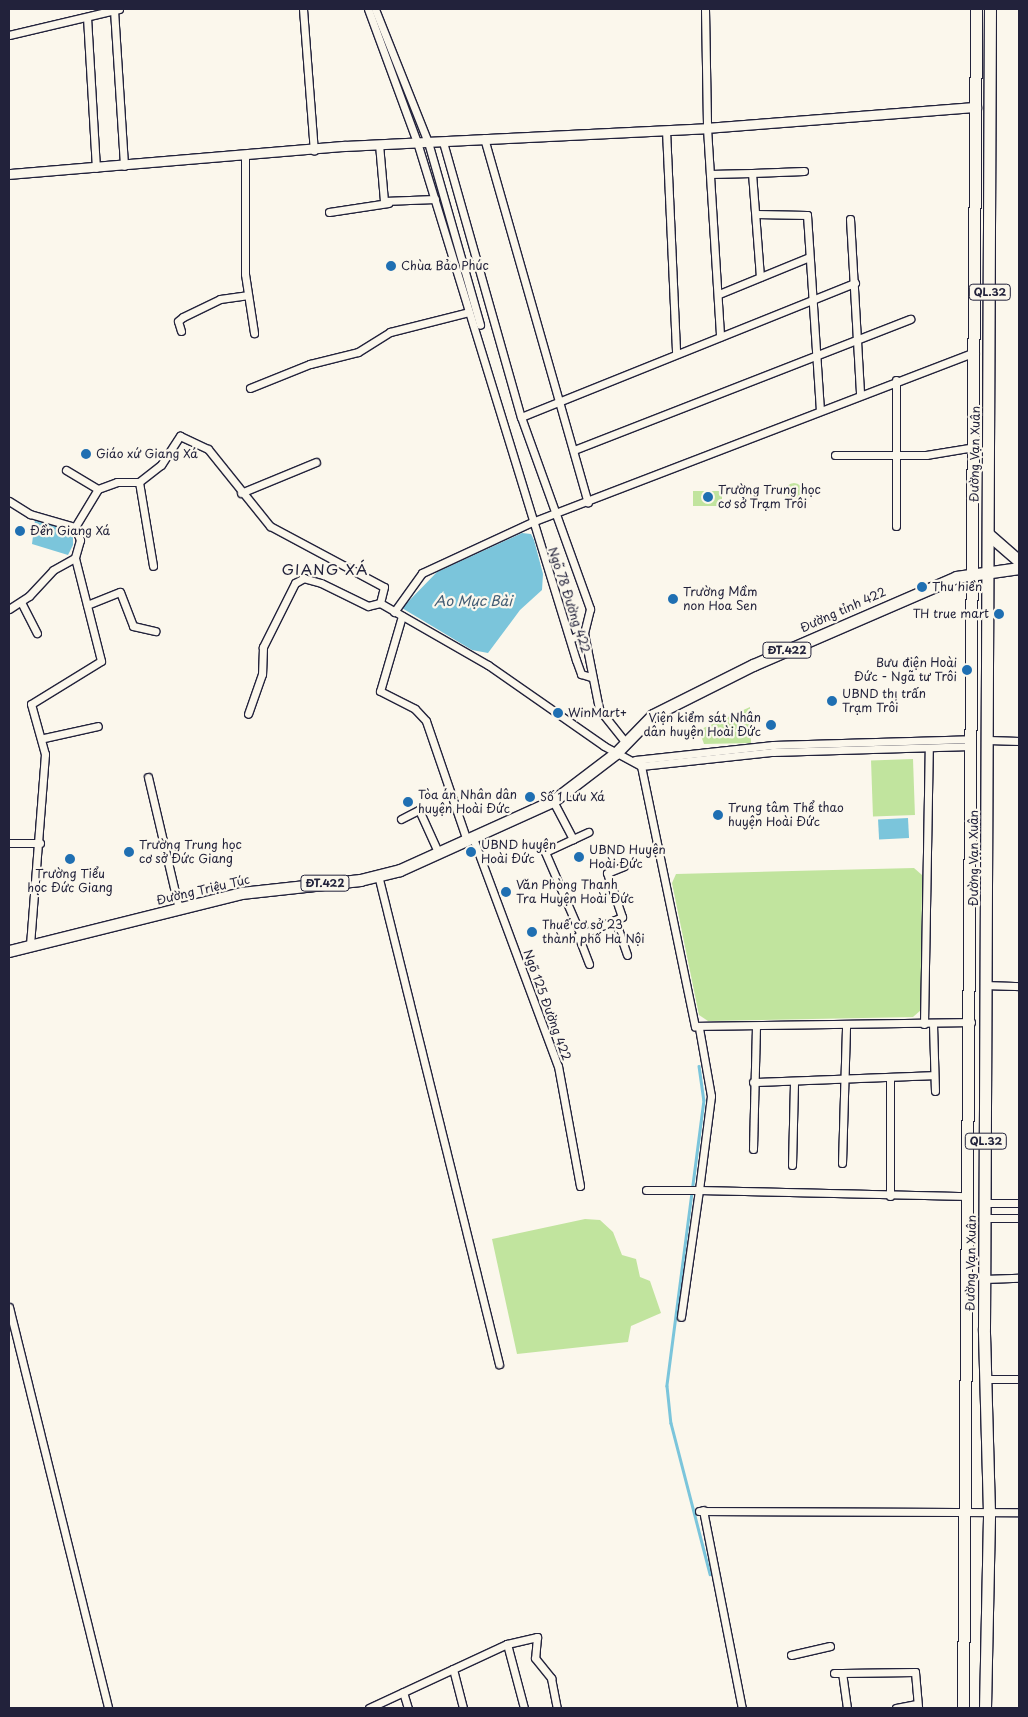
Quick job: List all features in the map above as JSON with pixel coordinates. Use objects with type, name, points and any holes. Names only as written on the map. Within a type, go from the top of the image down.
[{"type":"main road","name":"Đường Vạn Xuân","points":[[963,1708],[964,1514],[970,1196],[971,742],[976,352],[976,9]]},
{"type":"main road","name":"Đường Vạn Xuân","points":[[985,1708],[989,1512],[984,1278],[988,880],[990,9]]},
{"type":"main road","points":[[976,221],[991,222]]},
{"type":"main road","points":[[988,534],[1019,561]]},
{"type":"main road","name":"ĐT.422","points":[[988,574],[1019,568]]},
{"type":"main road","name":"Đường tỉnh 422","points":[[616,753],[653,715],[753,665],[956,576],[988,574]]},
{"type":"main road","name":"Đường Triệu Túc","points":[[9,951],[241,893],[378,875],[439,854],[553,801],[616,753]]},
{"type":"main road","points":[[971,881],[988,880]]},
{"type":"street","points":[[303,9],[314,151]]},
{"type":"street","name":"Ngõ 78 Đường 422","points":[[368,9],[417,142],[532,522],[581,674],[591,677]]},
{"type":"street","points":[[375,9],[428,142],[480,325]]},
{"type":"street","points":[[705,9],[706,128],[719,294],[720,336]]},
{"type":"street","points":[[9,35],[117,10],[124,166]]},
{"type":"street","points":[[87,16],[96,168]]},
{"type":"street","points":[[9,174],[245,157],[379,144],[706,128],[976,107]]},
{"type":"street","points":[[666,130],[676,354]]},
{"type":"street","points":[[484,138],[561,402],[588,502]]},
{"type":"street","points":[[444,142],[522,417],[554,514],[590,609],[584,633],[591,677],[599,709],[626,743]]},
{"type":"street","points":[[379,144],[383,197],[388,203]]},
{"type":"street","points":[[245,157],[247,295],[254,333]]},
{"type":"street","points":[[710,174],[804,171]]},
{"type":"street","points":[[752,173],[760,277]]},
{"type":"street","points":[[329,212],[388,203],[434,199]]},
{"type":"street","points":[[756,214],[806,213],[810,300],[820,411]]},
{"type":"street","points":[[850,219],[860,395]]},
{"type":"street","points":[[719,294],[809,257]]},
{"type":"street","points":[[522,417],[854,283]]},
{"type":"street","points":[[181,331],[178,321],[183,317],[220,300],[247,295]]},
{"type":"street","points":[[250,388],[310,364],[358,352],[390,332],[469,312]]},
{"type":"street","points":[[574,450],[910,319]]},
{"type":"street","points":[[394,612],[422,572],[532,522],[588,502],[896,380],[976,352]]},
{"type":"street","points":[[896,380],[896,526]]},
{"type":"street","points":[[66,470],[98,490],[139,482],[161,465],[180,436],[208,449],[241,493],[270,526],[380,584],[385,593],[380,603]]},
{"type":"street","points":[[835,455],[897,455],[975,447]]},
{"type":"street","points":[[241,493],[316,462]]},
{"type":"street","points":[[139,482],[153,566]]},
{"type":"street","points":[[75,527],[98,490]]},
{"type":"street","points":[[9,501],[30,514],[75,527]]},
{"type":"street","points":[[30,946],[40,843],[44,738],[31,704],[101,662],[76,558],[80,540],[75,527]]},
{"type":"street","points":[[9,609],[21,602],[53,570],[76,558]]},
{"type":"street","points":[[248,714],[262,674],[263,647],[295,583],[304,578],[368,606],[380,603],[488,665],[616,753],[635,760],[773,745],[971,742]]},
{"type":"street","points":[[87,605],[120,592],[133,626],[154,631]]},
{"type":"street","points":[[21,602],[37,633]]},
{"type":"street","name":"Ngõ 125 Đường 422","points":[[402,616],[380,691],[415,709],[426,721],[558,1066],[580,1186]]},
{"type":"street","points":[[570,639],[584,633]]},
{"type":"street","points":[[44,738],[98,726]]},
{"type":"street","points":[[988,740],[1019,741]]},
{"type":"street","points":[[640,766],[774,752],[929,748],[971,742]]},
{"type":"street","points":[[924,1024],[929,748]]},
{"type":"street","points":[[635,760],[640,766],[690,1015],[700,1028],[711,1102],[681,1317]]},
{"type":"street","points":[[148,777],[179,909]]},
{"type":"street","points":[[553,801],[573,839]]},
{"type":"street","points":[[401,819],[418,810],[439,854]]},
{"type":"street","points":[[588,832],[545,852],[581,934],[589,964]]},
{"type":"street","points":[[9,843],[40,843]]},
{"type":"street","points":[[581,934],[622,917],[607,873],[624,866]]},
{"type":"street","points":[[378,875],[500,1364]]},
{"type":"street","points":[[615,920],[627,955]]},
{"type":"street","points":[[987,985],[1019,986]]},
{"type":"street","points":[[700,1028],[971,1022]]},
{"type":"street","points":[[933,1024],[935,1091]]},
{"type":"street","points":[[842,1163],[846,1079],[846,1025]]},
{"type":"street","points":[[753,1149],[753,1082],[756,1027]]},
{"type":"street","points":[[753,1082],[934,1075]]},
{"type":"street","points":[[890,1077],[890,1196]]},
{"type":"street","points":[[792,1165],[794,1081]]},
{"type":"street","points":[[646,1190],[970,1196]]},
{"type":"street","points":[[986,1203],[1018,1203]]},
{"type":"street","points":[[986,1218],[1018,1218]]},
{"type":"street","points":[[984,1278],[1019,1278]]},
{"type":"street","points":[[9,1307],[108,1708]]},
{"type":"street","points":[[985,1379],[1019,1379]]},
{"type":"street","points":[[742,1708],[701,1510],[964,1514],[1019,1512]]},
{"type":"street","points":[[369,1708],[507,1644],[537,1637],[535,1658],[551,1678],[557,1708]]},
{"type":"street","points":[[507,1644],[524,1708]]},
{"type":"street","points":[[791,1655],[830,1646]]},
{"type":"street","points":[[453,1670],[463,1708]]},
{"type":"street","points":[[847,1708],[838,1673],[915,1672],[918,1706],[896,1708]]},
{"type":"street","points":[[403,1692],[408,1708]]},
{"type":"green space","points":[[794,483],[800,486],[803,492],[800,498],[794,501],[788,498],[785,492],[788,486]]},
{"type":"green space","points":[[693,491],[722,491],[722,506],[693,506]]},
{"type":"green space","points":[[750,707],[751,743],[704,744],[699,730]]},
{"type":"green space","points":[[913,759],[915,815],[873,816],[871,760]]},
{"type":"green space","points":[[914,868],[922,875],[921,1010],[913,1017],[708,1021],[699,1015],[672,883],[676,874]]},
{"type":"green space","points":[[585,1219],[600,1220],[613,1232],[622,1255],[636,1259],[640,1277],[650,1281],[661,1313],[631,1326],[628,1342],[517,1354],[492,1239]]},
{"type":"water","points":[[35,520],[73,529],[73,545],[68,555],[32,544]]},
{"type":"water","name":"Ao Mục Bài","points":[[522,533],[531,534],[534,540],[543,574],[542,590],[520,610],[488,653],[472,650],[402,608],[437,572]]},
{"type":"water","points":[[908,818],[909,838],[879,840],[878,820]]},
{"type":"waterway","points":[[699,1066],[704,1100],[667,1386],[671,1423],[710,1574]]},
{"type":"place","name":"Chùa Bảo Phúc","points":[[391,266]]},
{"type":"place","name":"Giáo xứ Giang Xá","points":[[86,454]]},
{"type":"place","name":"Trường Trung học cơ sở Trạm Trôi","points":[[708,497]]},
{"type":"place","name":"Đền Giang Xá","points":[[20,531]]},
{"type":"place","name":"Thu hiền","points":[[922,587]]},
{"type":"place","name":"Trường Mầm non Hoa Sen","points":[[673,599]]},
{"type":"place","name":"TH true mart","points":[[999,614]]},
{"type":"place","name":"Bưu điện Hoài Đức - Ngã tư Trôi","points":[[967,670]]},
{"type":"place","name":"UBND thị trấn Trạm Trôi","points":[[832,701]]},
{"type":"place","name":"WinMart+","points":[[558,713]]},
{"type":"place","name":"Viện kiểm sát Nhân dân huyện Hoài Đức","points":[[771,725]]},
{"type":"place","name":"Số 1 Lưu Xá","points":[[530,797]]},
{"type":"place","name":"Tòa án Nhân dân huyện Hoài Đức","points":[[408,802]]},
{"type":"place","name":"Trung tâm Thể thao huyện Hoài Đức","points":[[718,815]]},
{"type":"place","name":"Trường Trung học cơ sở Đức Giang","points":[[129,852]]},
{"type":"place","name":"UBND huyện Hoài Đức","points":[[471,852]]},
{"type":"place","name":"UBND Huyện Hoài Đức","points":[[579,857]]},
{"type":"place","name":"Trường Tiểu học Đức Giang","points":[[70,859]]},
{"type":"place","name":"Văn Phòng Thanh Tra Huyện Hoài Đức","points":[[506,892]]},
{"type":"place","name":"Thuế cơ sở 23 thành phố Hà Nội","points":[[532,932]]},
{"type":"district","name":"GIANG XÁ","points":[[325,569]]}]
